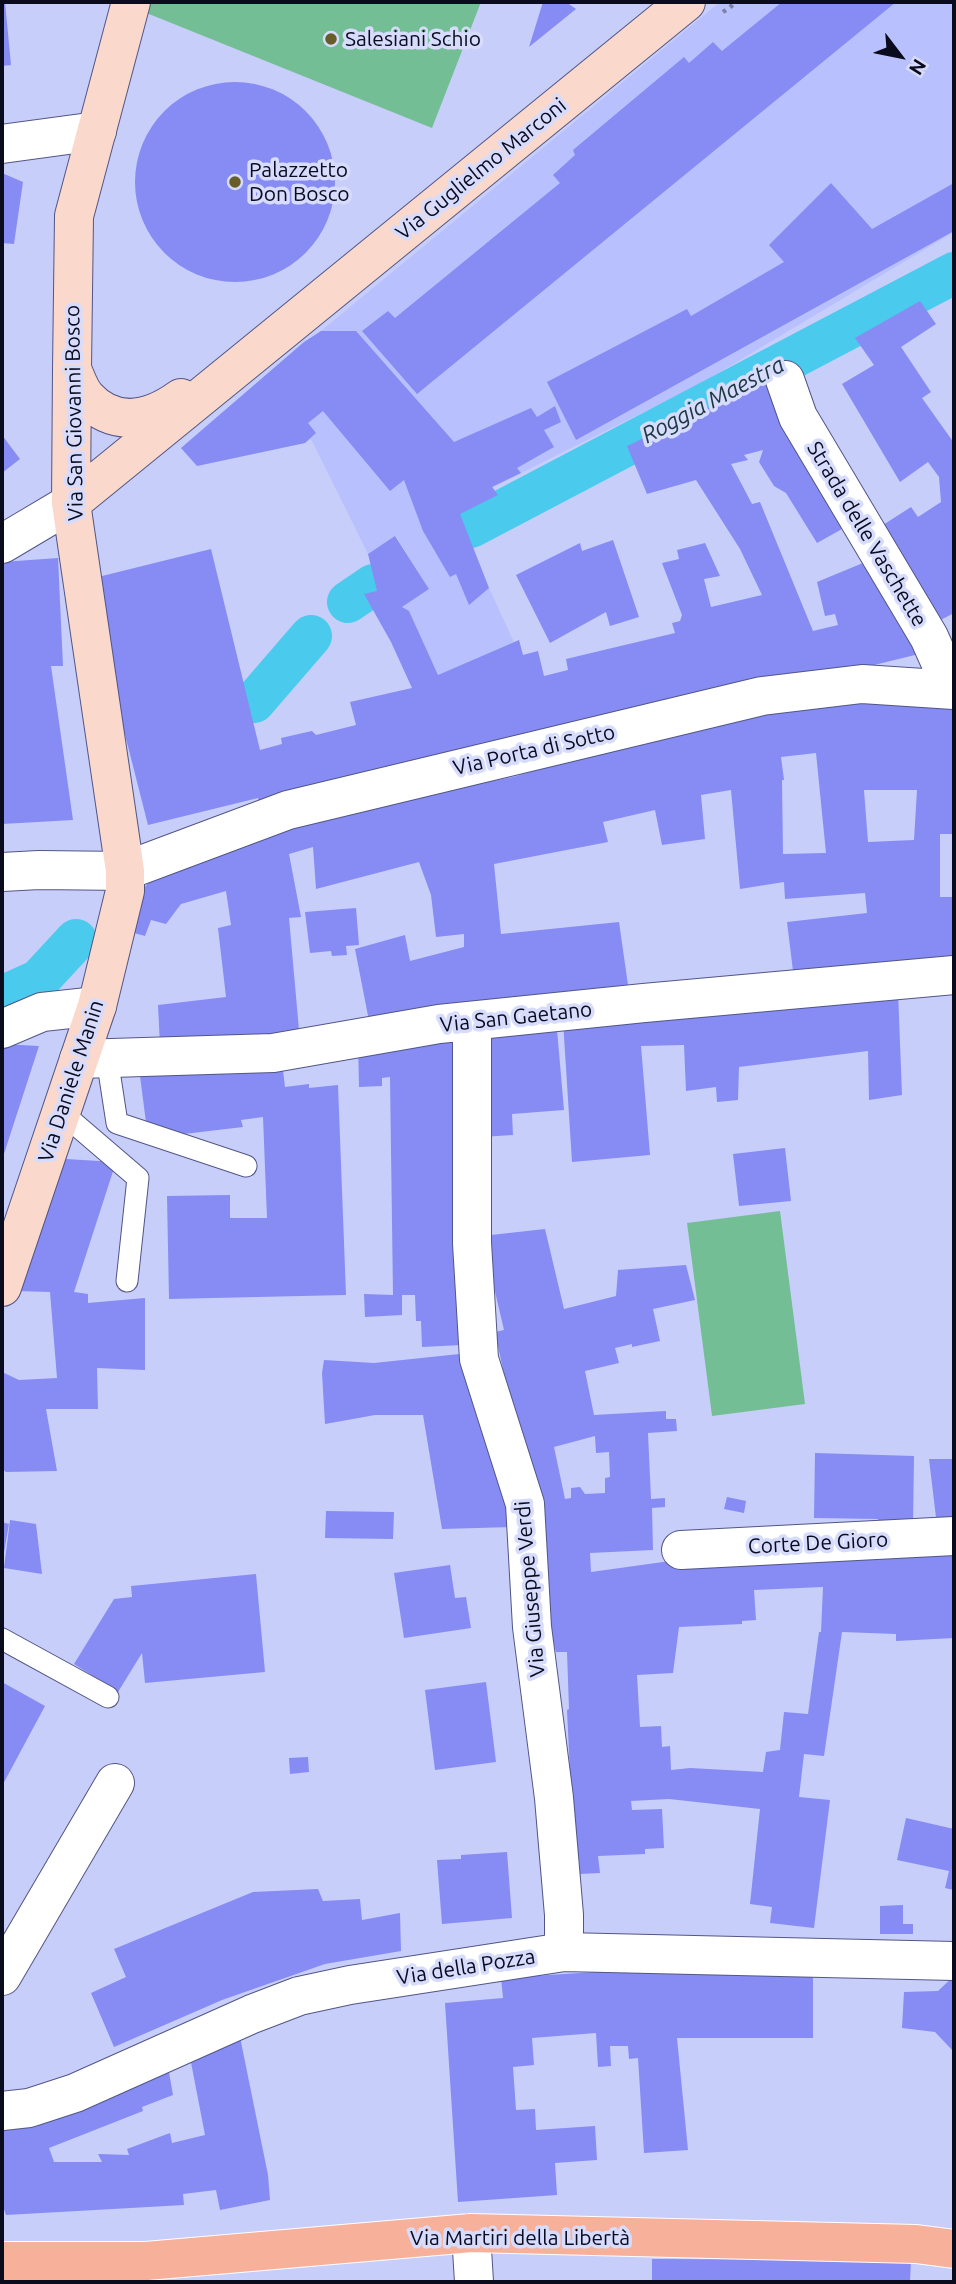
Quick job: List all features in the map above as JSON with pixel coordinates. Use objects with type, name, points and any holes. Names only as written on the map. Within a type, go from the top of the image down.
[{"type":"main road","name":"Via Martiri della Libertà","points":[[2,2261],[146,2271],[471,2234],[916,2244],[954,2249]]},
{"type":"street","name":"Via San Giovanni Bosco","points":[[125,871],[71,503],[74,216],[131,2]]},
{"type":"street","name":"Via Guglielmo Marconi","points":[[71,503],[685,2]]},
{"type":"street","points":[[2,144],[97,131]]},
{"type":"street","name":"Via Guglielmo Marconi","points":[[72,369],[86,397],[98,408],[113,416],[136,418],[168,407],[276,335]]},
{"type":"street","name":"Strada delle Vaschette","points":[[785,380],[798,417],[929,637],[951,690]]},
{"type":"street","points":[[2,544],[71,503]]},
{"type":"street","name":"Via Porta di Sotto","points":[[125,871],[288,810],[762,696],[862,684],[951,690]]},
{"type":"street","points":[[2,872],[125,871]]},
{"type":"street","name":"Via Daniele Manin","points":[[2,1287],[61,1112],[93,1059],[97,1006],[125,891],[125,871]]},
{"type":"street","name":"Via San Gaetano","points":[[93,1059],[273,1053],[472,1021],[954,975]]},
{"type":"street","points":[[2,1029],[42,1012],[97,1006]]},
{"type":"street","name":"Via Giuseppe Verdi","points":[[472,1021],[472,1242],[479,1359],[526,1503],[532,1627],[554,1798],[564,1915],[564,1952]]},
{"type":"street","name":"Corte De Gioro","points":[[681,1550],[954,1536]]},
{"type":"street","points":[[2,1976],[115,1783]]},
{"type":"street","name":"Via della Pozza","points":[[2,2111],[29,2108],[75,2093],[215,2030],[299,1996],[564,1952],[954,1961]]},
{"type":"street","points":[[471,2234],[474,2282]]},
{"type":"lane","points":[[93,1059],[117,1123],[246,1166]]},
{"type":"lane","points":[[61,1112],[138,1178],[127,1281]]},
{"type":"lane","points":[[2,1639],[108,1697]]},
{"type":"shaded area","points":[[720,2],[954,2],[954,232],[700,384],[493,487],[498,495],[460,514],[514,642],[438,675],[409,612],[402,607],[429,589],[396,536],[368,554],[311,439],[305,443],[197,466],[181,448],[304,342],[316,335]]},
{"type":"green space","points":[[148,2],[481,2],[432,128],[144,12]]},
{"type":"green space","points":[[780,1211],[805,1404],[712,1416],[687,1223]]},
{"type":"building","points":[[2,2],[5,2],[11,65],[2,66]]},
{"type":"building","points":[[543,2],[566,2],[576,9],[529,47]]},
{"type":"building","points":[[782,2],[896,2],[417,394],[362,331],[388,311],[395,318],[560,183],[553,175],[575,155],[573,150],[684,57],[689,63],[713,42],[722,51]]},
{"type":"building","name":"Palazzetto Don Bosco","points":[[235,82],[255,84],[273,90],[306,111],[327,144],[333,162],[333,202],[327,220],[306,253],[273,274],[255,280],[235,282],[215,280],[197,274],[164,253],[143,220],[137,202],[135,182],[137,162],[143,144],[164,111],[197,90],[215,84]]},
{"type":"building","points":[[2,173],[23,182],[14,244],[2,243]]},
{"type":"building","points":[[831,183],[872,229],[954,183],[954,231],[576,440],[547,382],[687,309],[691,316],[784,262],[769,245]]},
{"type":"building","points":[[920,301],[936,324],[901,347],[931,392],[922,398],[954,443],[954,613],[933,624],[872,532],[911,507],[918,517],[941,502],[939,477],[928,462],[900,482],[842,384],[874,365],[855,338]]},
{"type":"building","points":[[321,331],[356,331],[454,442],[531,408],[537,417],[555,406],[561,422],[544,430],[554,447],[517,468],[521,473],[492,487],[498,495],[460,514],[489,588],[469,605],[456,574],[450,577],[423,531],[404,480],[390,491],[323,411],[308,423],[316,433],[305,443],[197,466],[181,448],[304,342]]},
{"type":"building","points":[[779,375],[851,524],[817,543],[786,493],[774,486],[759,462],[763,450],[744,455],[748,460],[731,464],[752,504],[760,502],[813,631],[838,625],[835,614],[825,616],[817,582],[875,558],[923,653],[854,670],[853,665],[603,728],[260,807],[258,798],[148,825],[120,715],[94,578],[211,549],[260,750],[282,744],[281,738],[312,731],[316,735],[356,725],[350,702],[412,688],[391,642],[364,594],[377,591],[368,554],[395,536],[429,589],[402,607],[409,611],[438,675],[519,640],[523,655],[538,651],[544,676],[568,670],[566,659],[675,633],[672,623],[680,621],[682,615],[662,563],[679,559],[677,550],[705,543],[720,576],[704,579],[711,607],[762,595],[740,549],[696,480],[647,494],[627,446]]},
{"type":"building","points":[[2,435],[20,459],[2,473]]},
{"type":"building","points":[[613,540],[639,617],[610,626],[606,612],[550,643],[516,575],[580,543],[582,551]]},
{"type":"building","points":[[58,558],[63,666],[51,666],[73,820],[2,824],[2,562]]},
{"type":"building","points":[[776,701],[954,703],[954,834],[940,834],[940,897],[954,897],[954,966],[794,979],[787,922],[867,913],[865,893],[785,899],[784,882],[740,889],[731,790],[701,795],[705,839],[662,845],[655,810],[603,822],[608,842],[494,864],[501,934],[619,922],[629,992],[370,1026],[355,949],[405,935],[410,961],[464,947],[464,934],[436,937],[431,895],[419,862],[316,889],[313,847],[289,854],[301,917],[289,918],[299,1030],[230,1040],[160,1045],[158,1005],[226,997],[218,928],[231,925],[226,891],[181,904],[166,924],[151,920],[145,936],[116,928],[123,911],[171,858],[303,818],[513,777]],"holes":[[[816,753],[826,853],[783,854],[784,780],[781,757]],[[864,790],[917,790],[914,840],[868,842]]]},
{"type":"building","points":[[356,908],[359,945],[346,946],[347,955],[332,956],[331,951],[310,953],[305,912]]},
{"type":"building","points":[[898,991],[902,1095],[869,1100],[868,1051],[739,1067],[738,1100],[717,1102],[716,1087],[686,1091],[684,1045],[641,1046],[650,1155],[572,1162],[563,1021]]},
{"type":"building","points":[[556,1018],[564,1110],[512,1114],[513,1135],[481,1137],[482,1024]]},
{"type":"building","points":[[461,1034],[462,1345],[422,1347],[421,1321],[416,1321],[415,1295],[402,1295],[402,1315],[365,1317],[364,1294],[393,1295],[390,1077],[382,1078],[382,1086],[359,1087],[358,1043]]},
{"type":"building","points":[[2,1044],[39,1046],[2,1160]]},
{"type":"building","points":[[283,1070],[285,1087],[338,1085],[346,1295],[169,1299],[167,1196],[230,1195],[230,1218],[267,1218],[263,1117],[241,1120],[243,1127],[167,1136],[166,1128],[147,1130],[140,1076]]},
{"type":"building","points":[[785,1148],[791,1201],[739,1206],[733,1154]]},
{"type":"building","points":[[49,1158],[116,1162],[74,1292],[88,1294],[88,1303],[145,1298],[145,1370],[97,1368],[98,1409],[46,1409],[57,1471],[6,1472],[2,1469],[2,1372],[19,1380],[57,1378],[50,1292],[15,1291]]},
{"type":"building","points":[[545,1229],[564,1309],[616,1296],[618,1270],[686,1265],[695,1300],[653,1309],[660,1341],[615,1348],[619,1363],[585,1371],[594,1415],[666,1411],[666,1419],[676,1419],[677,1431],[648,1433],[651,1499],[665,1498],[665,1507],[652,1508],[653,1550],[590,1553],[591,1572],[692,1558],[954,1553],[954,1638],[896,1641],[896,1634],[842,1632],[824,1756],[804,1754],[799,1797],[830,1800],[814,1928],[770,1923],[772,1907],[750,1904],[760,1809],[669,1799],[631,1801],[632,1810],[662,1809],[664,1848],[645,1849],[645,1854],[598,1856],[600,1873],[580,1874],[579,1857],[574,1857],[567,1652],[556,1652],[541,1595],[532,1504],[495,1332],[504,1330],[482,1236]],"holes":[[[595,1436],[596,1453],[609,1452],[610,1477],[605,1478],[605,1493],[585,1494],[580,1487],[571,1488],[571,1498],[565,1499],[554,1447]],[[823,1587],[821,1632],[808,1714],[784,1712],[780,1750],[766,1752],[763,1772],[690,1768],[671,1770],[670,1746],[662,1747],[661,1726],[640,1727],[637,1675],[673,1673],[679,1627],[742,1624],[742,1621],[756,1620],[754,1590]]]},
{"type":"building","points":[[469,1353],[512,1527],[442,1529],[423,1415],[375,1415],[325,1424],[322,1373],[324,1360],[374,1363]]},
{"type":"building","points":[[815,1453],[914,1456],[913,1525],[878,1524],[878,1519],[814,1518]]},
{"type":"building","points":[[929,1459],[954,1459],[954,1531],[938,1534]]},
{"type":"building","points":[[727,1497],[746,1501],[744,1513],[724,1509]]},
{"type":"building","points":[[326,1511],[394,1512],[393,1539],[325,1538]]},
{"type":"building","points":[[10,1520],[36,1524],[42,1574],[4,1568]]},
{"type":"building","points":[[2,1522],[9,1524],[3,1558],[2,1557]]},
{"type":"building","points":[[450,1565],[455,1598],[466,1597],[471,1628],[404,1638],[394,1573]]},
{"type":"building","points":[[256,1574],[265,1672],[145,1683],[142,1653],[118,1692],[74,1664],[114,1599],[132,1597],[131,1586]]},
{"type":"building","points":[[2,1682],[45,1706],[2,1786]]},
{"type":"building","points":[[486,1682],[496,1762],[435,1770],[425,1690]]},
{"type":"building","points":[[308,1757],[309,1772],[290,1774],[289,1758]]},
{"type":"building","points":[[906,1818],[954,1829],[954,1890],[945,1888],[949,1871],[897,1860]]},
{"type":"building","points":[[507,1852],[512,1918],[442,1924],[437,1860],[461,1859],[461,1855]]},
{"type":"building","points":[[318,1889],[323,1901],[360,1899],[362,1920],[400,1913],[401,1951],[325,1964],[222,2000],[114,2047],[91,1993],[126,1977],[114,1949],[253,1892]]},
{"type":"building","points":[[903,1905],[903,1924],[913,1924],[913,1934],[880,1934],[880,1906]]},
{"type":"building","points":[[643,1969],[813,1970],[813,2038],[677,2038],[688,2150],[644,2153],[638,2058],[629,2059],[628,2046],[610,2046],[611,2066],[598,2067],[596,2033],[532,2038],[534,2065],[513,2067],[516,2110],[535,2109],[536,2130],[595,2126],[597,2160],[555,2163],[557,2195],[458,2202],[445,2003],[503,1998],[501,1978]]},
{"type":"building","points":[[954,1976],[954,2052],[935,2032],[902,2028],[904,1992],[938,1991]]},
{"type":"building","points":[[239,2032],[268,2175],[270,2200],[220,2210],[216,2190],[183,2194],[184,2205],[6,2215],[2,2204],[2,2126],[167,2061],[173,2095],[142,2107],[143,2111],[49,2148],[54,2162],[102,2162],[98,2154],[129,2155],[127,2149],[170,2133],[172,2143],[205,2135],[189,2052]]},
{"type":"building","points":[[652,2259],[911,2260],[910,2282],[652,2282]]},
{"type":"waterway","name":"Roggia Maestra","points":[[471,527],[954,273]]},
{"type":"waterway","name":"Roggia Maestra","points":[[348,602],[373,585]]},
{"type":"waterway","name":"Roggia Maestra","points":[[254,702],[311,636]]},
{"type":"waterway","name":"Roggia Maestra","points":[[2,997],[39,980],[76,940]]},
{"type":"place","name":"Salesiani Schio","points":[[331,39]]},
{"type":"place","name":"Palazzetto Don Bosco","points":[[235,182]]}]
